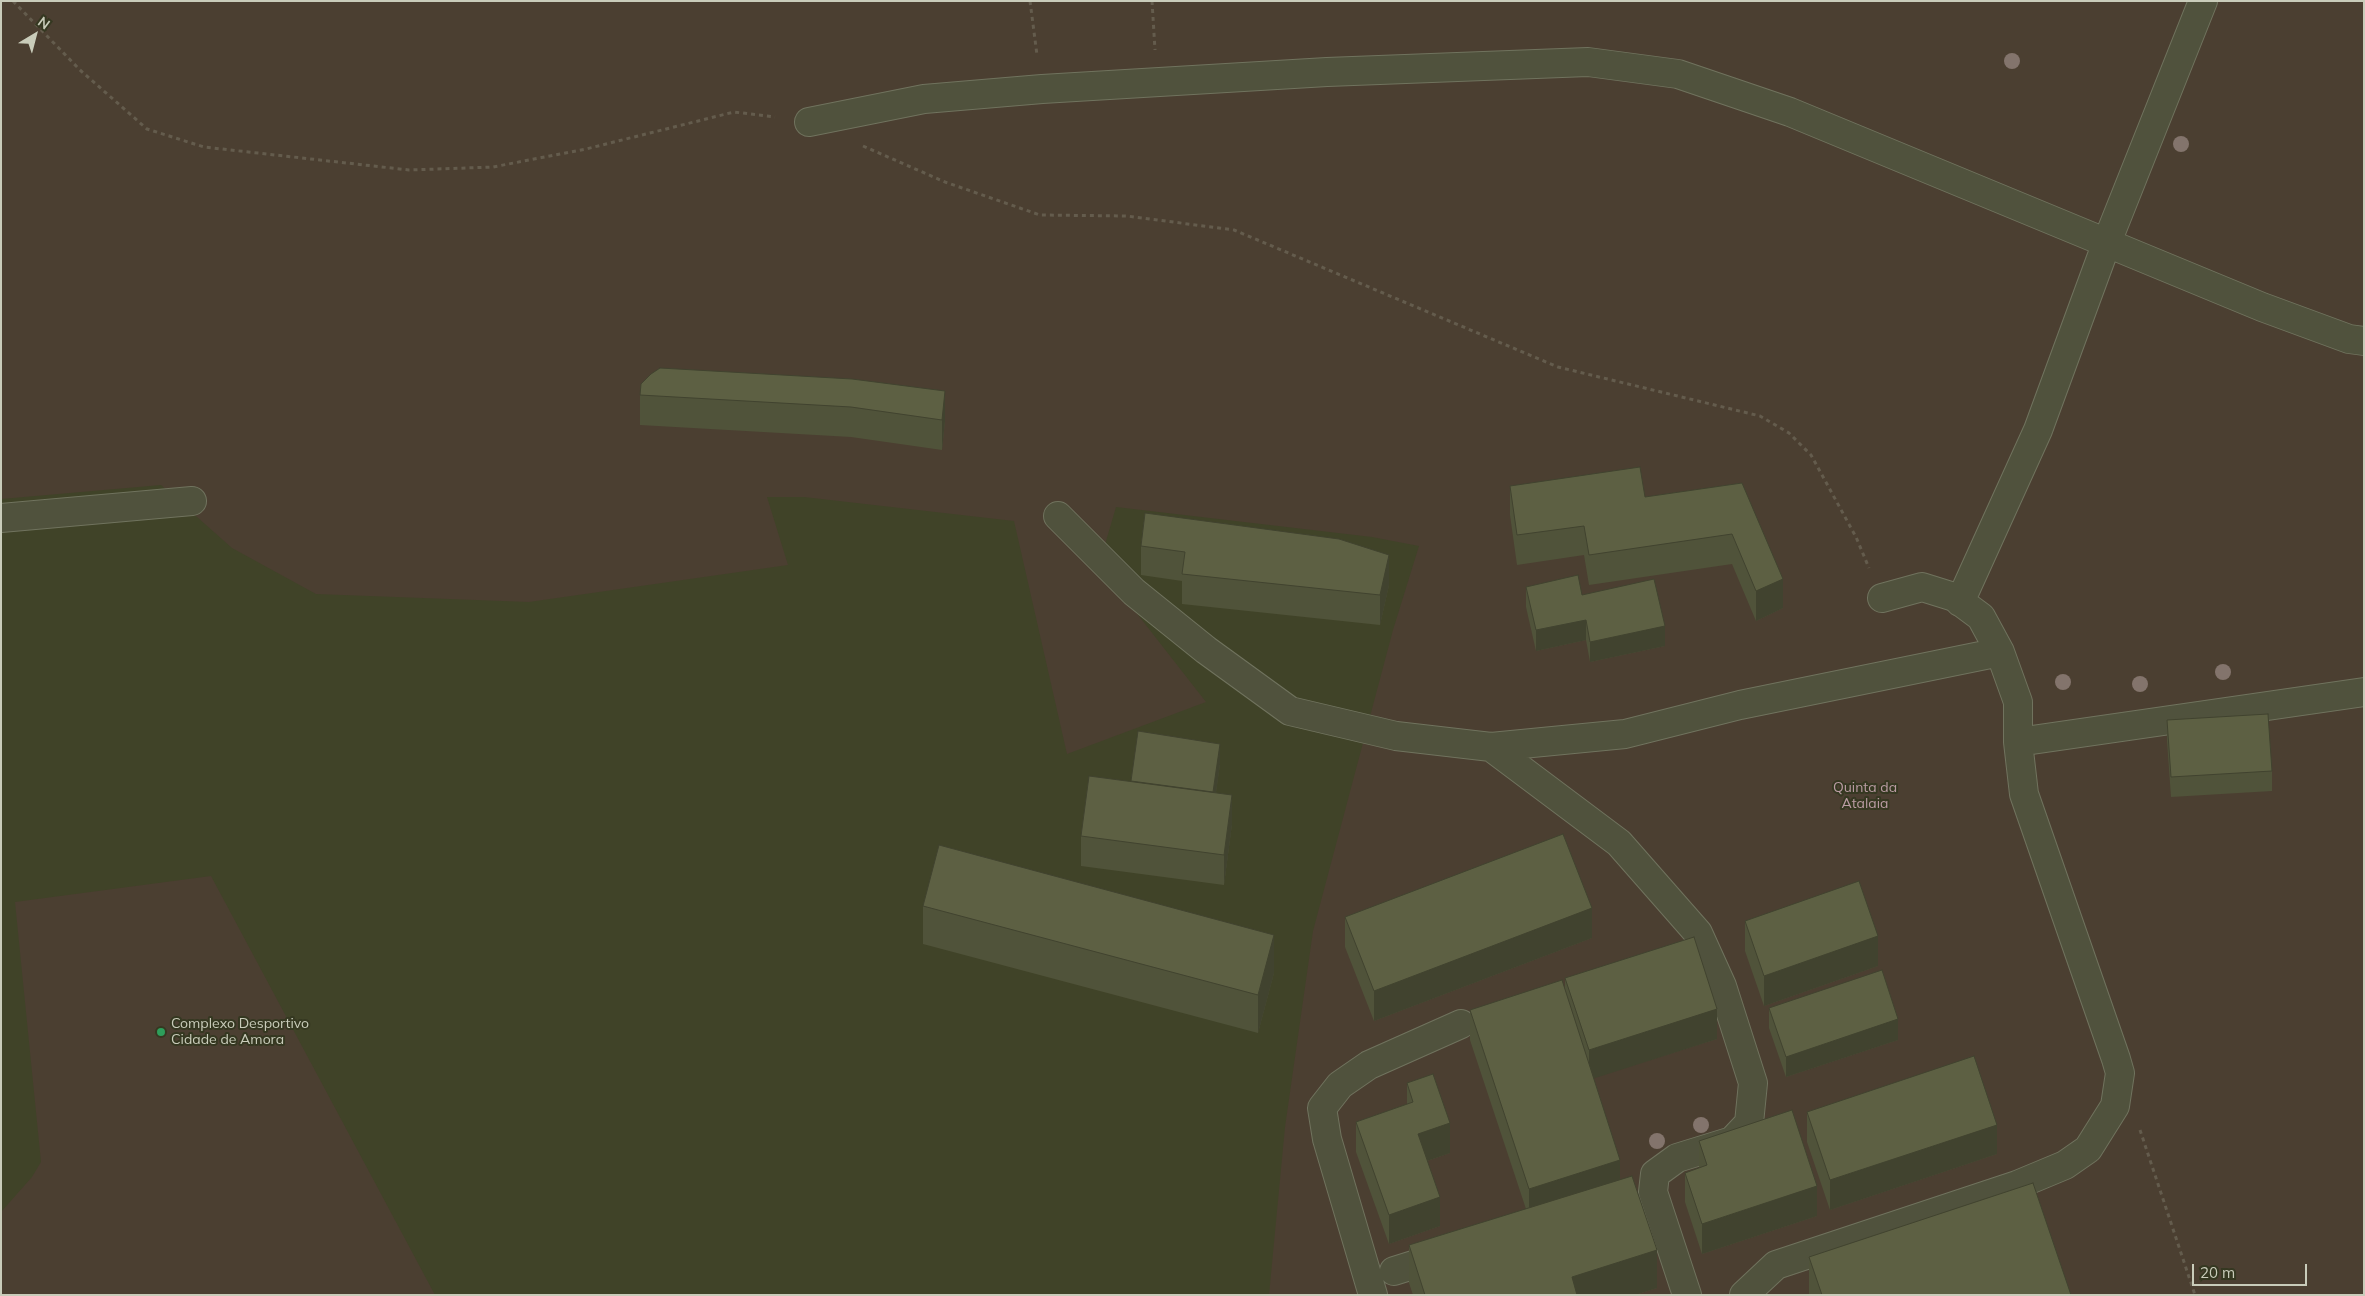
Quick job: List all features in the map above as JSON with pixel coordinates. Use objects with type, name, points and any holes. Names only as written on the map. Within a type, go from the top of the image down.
[{"type":"street","points":[[1960,602],[2038,430],[2106,242],[2203,1]]},
{"type":"street","points":[[809,122],[924,99],[1042,89],[1327,72],[1588,62],[1678,74],[1790,112],[2262,307],[2348,339],[2364,341]]},
{"type":"street","points":[[1,518],[192,501]]},
{"type":"street","points":[[1058,516],[1134,592],[1206,650],[1290,711],[1396,736],[1491,747],[1625,734],[1740,705],[2000,652]]},
{"type":"street","points":[[1744,1295],[1776,1265],[2017,1185],[2065,1164],[2088,1149],[2115,1106],[2120,1073],[2024,794],[2018,742],[2018,702],[2000,652],[1981,617],[1954,597],[1922,587],[1882,598]]},
{"type":"street","points":[[2018,742],[2364,692]]},
{"type":"street","points":[[1491,747],[1619,844],[1698,933],[1722,986],[1753,1083],[1749,1123],[1732,1141],[1677,1158],[1656,1174],[1653,1192],[1687,1295]]},
{"type":"street","points":[[1373,1295],[1327,1139],[1322,1108],[1340,1085],[1369,1065],[1461,1024]]},
{"type":"street","points":[[1625,1200],[1653,1192]]},
{"type":"street","points":[[1394,1271],[1468,1248]]},
{"type":"path","points":[[13,1],[80,70],[147,129],[204,147],[410,170],[493,168],[586,149],[734,112],[809,122],[945,182],[1040,215],[1127,216],[1234,230],[1558,367],[1760,416],[1788,433],[1811,455],[1856,537],[1882,598]]},
{"type":"path","points":[[1030,1],[1042,89]]},
{"type":"path","points":[[1152,1],[1158,83]]},
{"type":"path","points":[[2138,1126],[2194,1295]]},
{"type":"green space","name":"Quinta da Atalaia","points":[[1,1],[2364,1],[2364,1295],[1269,1295],[1285,1127],[1313,931],[1393,630],[1419,546],[1372,537],[1116,507],[1099,565],[1206,702],[1067,754],[1014,521],[804,497],[767,497],[788,565],[529,602],[316,594],[232,548],[161,485],[1,499]]},
{"type":"green space","name":"Complexo Desportivo Cidade de Amora","points":[[211,876],[435,1295],[1,1295],[1,1212],[32,1177],[41,1162],[15,902]]},
{"type":"building","points":[[660,368],[852,379],[945,391],[942,420],[851,407],[640,395],[641,384]]},
{"type":"building","points":[[1640,467],[1645,497],[1742,483],[1783,579],[1756,591],[1732,534],[1589,555],[1584,526],[1517,535],[1510,486]]},
{"type":"building","points":[[1145,513],[1339,539],[1389,555],[1380,595],[1182,574],[1185,552],[1141,546]]},
{"type":"building","points":[[1578,575],[1582,595],[1654,579],[1665,626],[1590,642],[1586,620],[1536,630],[1526,587]]},
{"type":"building","points":[[2268,714],[2272,771],[2171,777],[2167,720]]},
{"type":"building","points":[[1138,731],[1220,744],[1213,792],[1131,781]]},
{"type":"building","points":[[1089,776],[1232,795],[1224,855],[1081,836]]},
{"type":"building","points":[[1563,834],[1592,908],[1374,991],[1345,917]]},
{"type":"building","points":[[939,845],[1274,935],[1258,995],[923,906]]},
{"type":"building","points":[[1859,881],[1878,936],[1764,976],[1745,921]]},
{"type":"building","points":[[1694,937],[1717,1009],[1589,1050],[1565,978]]},
{"type":"building","points":[[1882,970],[1898,1019],[1786,1057],[1769,1008]]},
{"type":"building","points":[[1562,980],[1620,1160],[1529,1189],[1470,1010]]},
{"type":"building","points":[[1974,1056],[1997,1125],[1830,1180],[1807,1112]]},
{"type":"building","points":[[1433,1074],[1450,1123],[1418,1134],[1440,1197],[1389,1215],[1356,1122],[1413,1102],[1407,1083]]},
{"type":"building","points":[[1792,1110],[1817,1186],[1702,1224],[1685,1173],[1707,1165],[1699,1141]]},
{"type":"building","points":[[1632,1176],[1657,1250],[1572,1277],[1577,1295],[1425,1295],[1409,1245]]},
{"type":"building","points":[[2033,1183],[2071,1295],[1822,1295],[1809,1257]]},
{"type":"place","name":"Complexo Desportivo Cidade de Amora","points":[[161,1032]]}]
